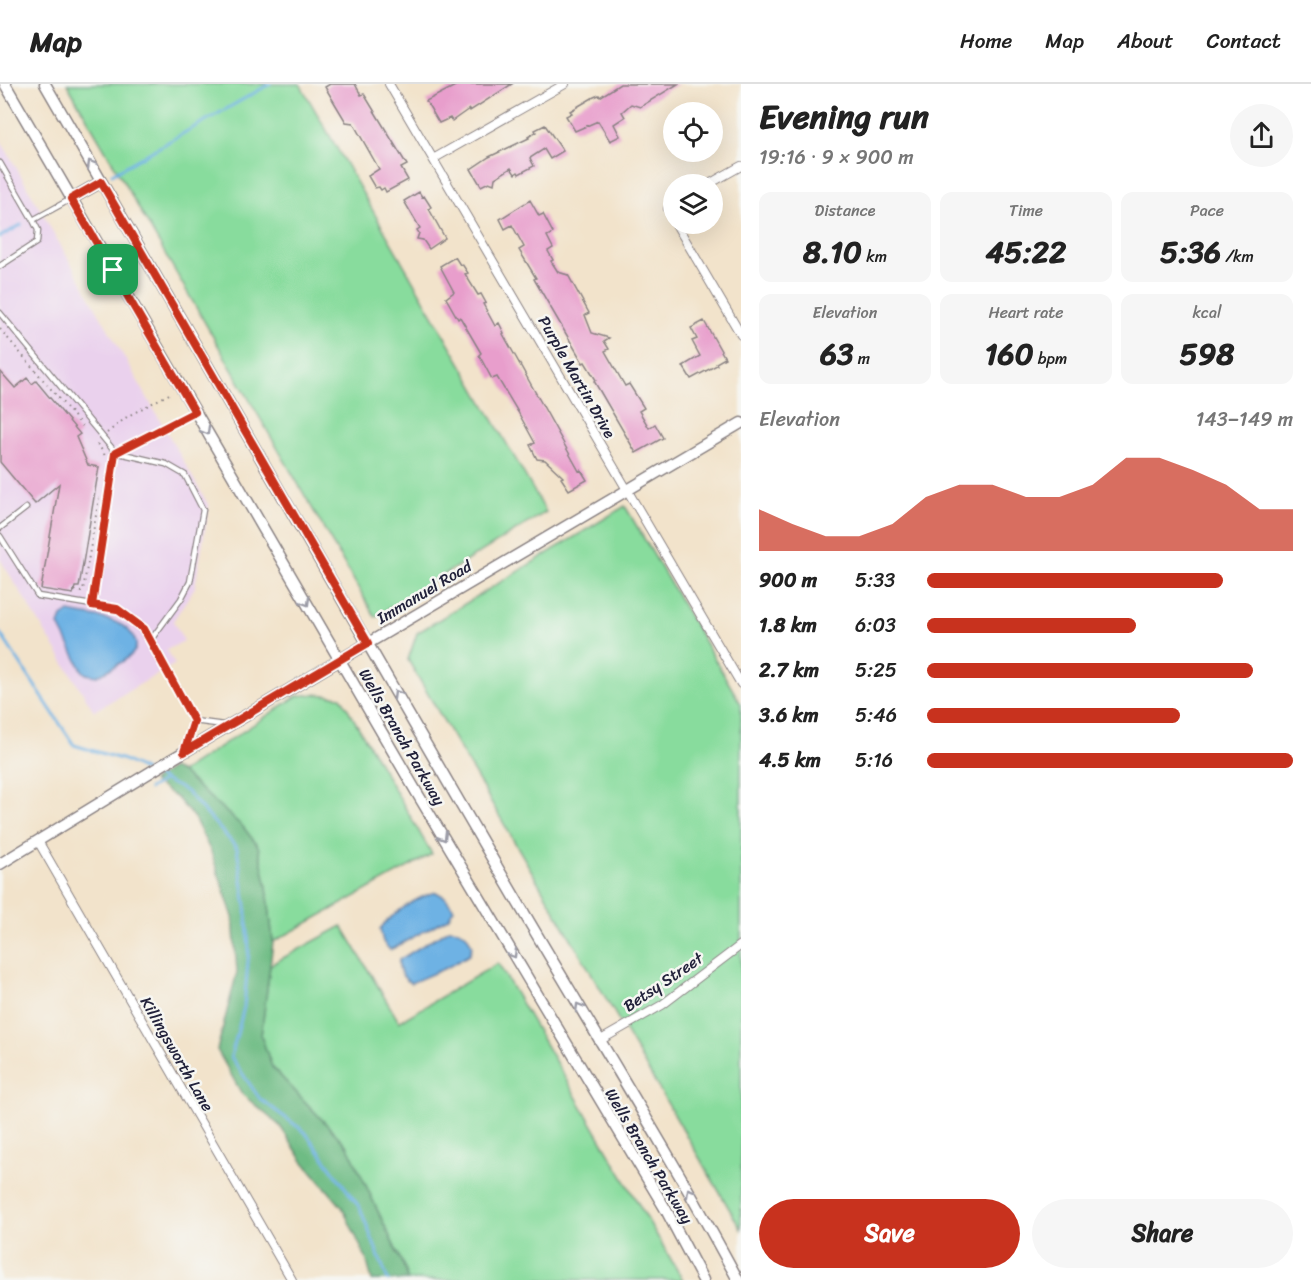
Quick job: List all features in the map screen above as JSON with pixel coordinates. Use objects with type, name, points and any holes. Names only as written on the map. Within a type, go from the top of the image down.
[{"type":"street","name":"Wells Branch Parkway","points":[[5,84],[339,659],[586,1079],[666,1210],[703,1280]]},
{"type":"street","name":"Wells Branch Parkway","points":[[45,84],[599,1041],[692,1195],[738,1280]]},
{"type":"street","name":"Purple Martin Drive","points":[[389,84],[741,684]]},
{"type":"street","points":[[433,159],[565,84]]},
{"type":"street","points":[[723,176],[741,166]]},
{"type":"street","points":[[71,199],[101,182]]},
{"type":"street","points":[[682,234],[741,335]]},
{"type":"street","name":"Immanuel Road","points":[[0,864],[339,659],[741,423]]},
{"type":"street","name":"Killingsworth Lane","points":[[38,841],[292,1280]]},
{"type":"street","name":"Betsy Street","points":[[599,1041],[662,1005],[741,945]]},
{"type":"lane","points":[[0,164],[38,230],[37,242],[0,266]]},
{"type":"lane","points":[[33,220],[71,199]]},
{"type":"lane","points":[[0,313],[115,453],[166,464],[184,475],[203,510],[190,582],[181,599],[150,641]]},
{"type":"lane","points":[[115,453],[195,412]]},
{"type":"lane","points":[[92,605],[115,453]]},
{"type":"lane","points":[[0,528],[26,508]]},
{"type":"lane","points":[[0,536],[38,596],[117,609],[144,629],[194,721],[184,752]]},
{"type":"lane","points":[[194,721],[228,726]]},
{"type":"path","points":[[0,329],[88,434]]},
{"type":"path","points":[[107,433],[128,416],[171,393]]},
{"type":"path","points":[[96,443],[104,453],[106,462]]},
{"type":"path","points":[[74,591],[83,590],[101,490]]},
{"type":"shaded area","points":[[0,139],[209,506],[195,587],[173,621],[184,641],[166,650],[175,664],[94,711],[0,559]]},
{"type":"green space","points":[[67,84],[300,84],[546,512],[375,617]]},
{"type":"green space","points":[[625,506],[741,704],[741,1229],[408,660],[417,633]]},
{"type":"green space","points":[[317,694],[341,697],[432,854],[273,942],[267,887],[258,846],[243,827],[181,772],[297,696]]},
{"type":"green space","points":[[172,768],[181,772],[243,827],[258,846],[267,887],[273,942],[261,1036],[272,1067],[348,1147],[406,1272],[407,1280],[372,1280],[366,1258],[342,1207],[303,1161],[280,1126],[242,1094],[217,1050],[237,972],[233,917],[211,852],[194,818],[177,798],[152,781]]},
{"type":"green space","points":[[342,926],[399,1022],[498,963],[683,1280],[407,1280],[406,1271],[348,1147],[272,1067],[261,1036],[270,965]]},
{"type":"water","points":[[69,612],[116,622],[130,632],[135,640],[135,650],[126,660],[97,676],[86,674],[59,625],[62,617]]},
{"type":"water","points":[[436,892],[445,897],[454,909],[448,918],[390,950],[383,942],[380,929],[405,906]]},
{"type":"water","points":[[449,929],[461,931],[466,935],[472,946],[469,955],[411,983],[405,979],[399,967],[399,960]]},
{"type":"building","points":[[330,84],[355,84],[361,95],[364,94],[407,165],[401,168],[408,180],[386,192],[384,188],[381,190],[379,187],[375,188],[368,176],[379,169],[353,123],[346,122],[325,87]]},
{"type":"building","points":[[459,84],[512,84],[452,121],[450,118],[439,123],[426,101]]},
{"type":"building","points":[[620,84],[678,84],[640,107],[631,104],[622,112],[625,117],[614,124],[620,136],[610,141],[598,121],[575,131],[566,116],[572,113],[570,111],[594,97],[599,95],[600,97]]},
{"type":"building","points":[[545,125],[563,151],[550,159],[544,149],[530,158],[534,166],[519,174],[518,172],[515,174],[511,168],[495,178],[494,184],[489,182],[481,186],[471,169],[489,157],[529,138],[536,132],[535,130]]},
{"type":"building","points":[[419,192],[431,207],[429,209],[445,238],[429,249],[423,240],[417,239],[419,233],[417,230],[420,228],[404,201]]},
{"type":"building","points":[[530,200],[539,216],[543,214],[553,233],[547,236],[553,248],[548,251],[553,260],[551,261],[558,272],[568,275],[589,313],[585,315],[592,333],[609,338],[604,341],[609,349],[605,351],[625,386],[629,384],[644,408],[639,411],[649,428],[655,424],[663,438],[636,453],[594,381],[596,380],[585,362],[583,363],[534,279],[536,278],[519,250],[524,247],[512,225],[505,229],[500,219]]},
{"type":"building","points":[[455,257],[468,273],[465,274],[478,295],[481,294],[486,303],[483,304],[495,326],[499,323],[579,471],[581,470],[587,480],[569,490],[561,478],[563,477],[545,460],[537,459],[530,445],[535,443],[518,412],[497,377],[492,379],[479,355],[481,353],[446,298],[454,292],[440,266]]},
{"type":"building","points":[[704,321],[725,358],[691,379],[683,366],[700,356],[692,341],[697,339],[691,328]]},
{"type":"building","points":[[0,371],[15,388],[27,378],[32,384],[36,381],[80,434],[76,437],[88,465],[99,467],[79,587],[75,587],[73,594],[41,589],[59,484],[35,504],[0,462]]},
{"type":"waterway","points":[[112,174],[270,84]]},
{"type":"waterway","points":[[0,237],[21,225]]},
{"type":"waterway","points":[[0,633],[74,745],[124,760],[146,771]]},
{"type":"waterway","points":[[152,774],[186,791],[237,848],[246,906],[249,950],[244,1007],[231,1057],[260,1099],[305,1132],[360,1208],[388,1280]]},
{"type":"waterway","points":[[149,789],[163,781]]},
{"type":"route","points":[[101,182],[368,643],[184,752],[194,721],[144,629],[117,609],[92,605],[115,453],[195,412],[113,270],[71,199],[101,182]]}]
